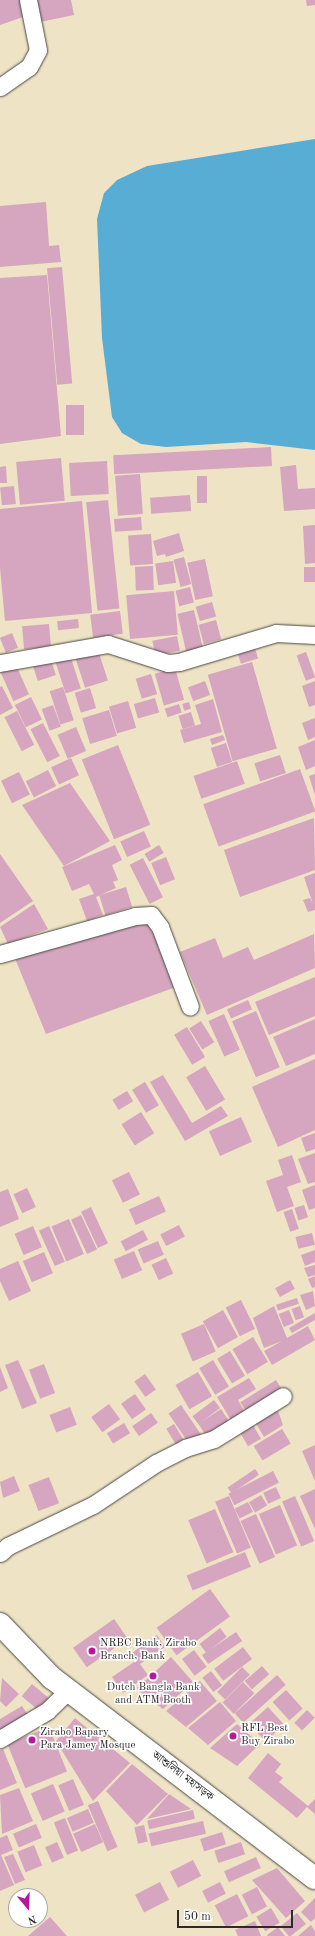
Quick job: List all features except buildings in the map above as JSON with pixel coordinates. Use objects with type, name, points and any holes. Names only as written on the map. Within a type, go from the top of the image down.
[{"type":"highway","name":"আশুলিয়া মহাসড়ক","points":[[0,1624],[52,1678],[68,1691],[315,1878]]},
{"type":"street","points":[[0,87],[29,67],[38,50],[28,0]]},
{"type":"street","points":[[0,663],[108,644],[168,663],[179,662],[276,633],[315,635]]},
{"type":"street","points":[[0,954],[135,916],[151,915],[160,927],[190,1007]]},
{"type":"street","points":[[0,1552],[8,1546],[93,1504],[156,1463],[185,1448],[214,1439],[283,1396]]},
{"type":"street","points":[[0,1739],[47,1710],[68,1691]]},
{"type":"water","points":[[315,139],[315,450],[246,442],[166,447],[141,444],[122,433],[112,417],[102,338],[97,219],[104,193],[117,180],[147,166]]},
{"type":"place","name":"NRBC Bank, Zirabo Branch, Bank","points":[[92,1651]]},
{"type":"place","name":"Dutch Bangla Bank and ATM Booth","points":[[153,1676]]},
{"type":"place","name":"RFL Best Buy Zirabo","points":[[233,1736]]},
{"type":"place","name":"Zirabo Bapary Para Jamey Mosque","points":[[32,1740]]}]
